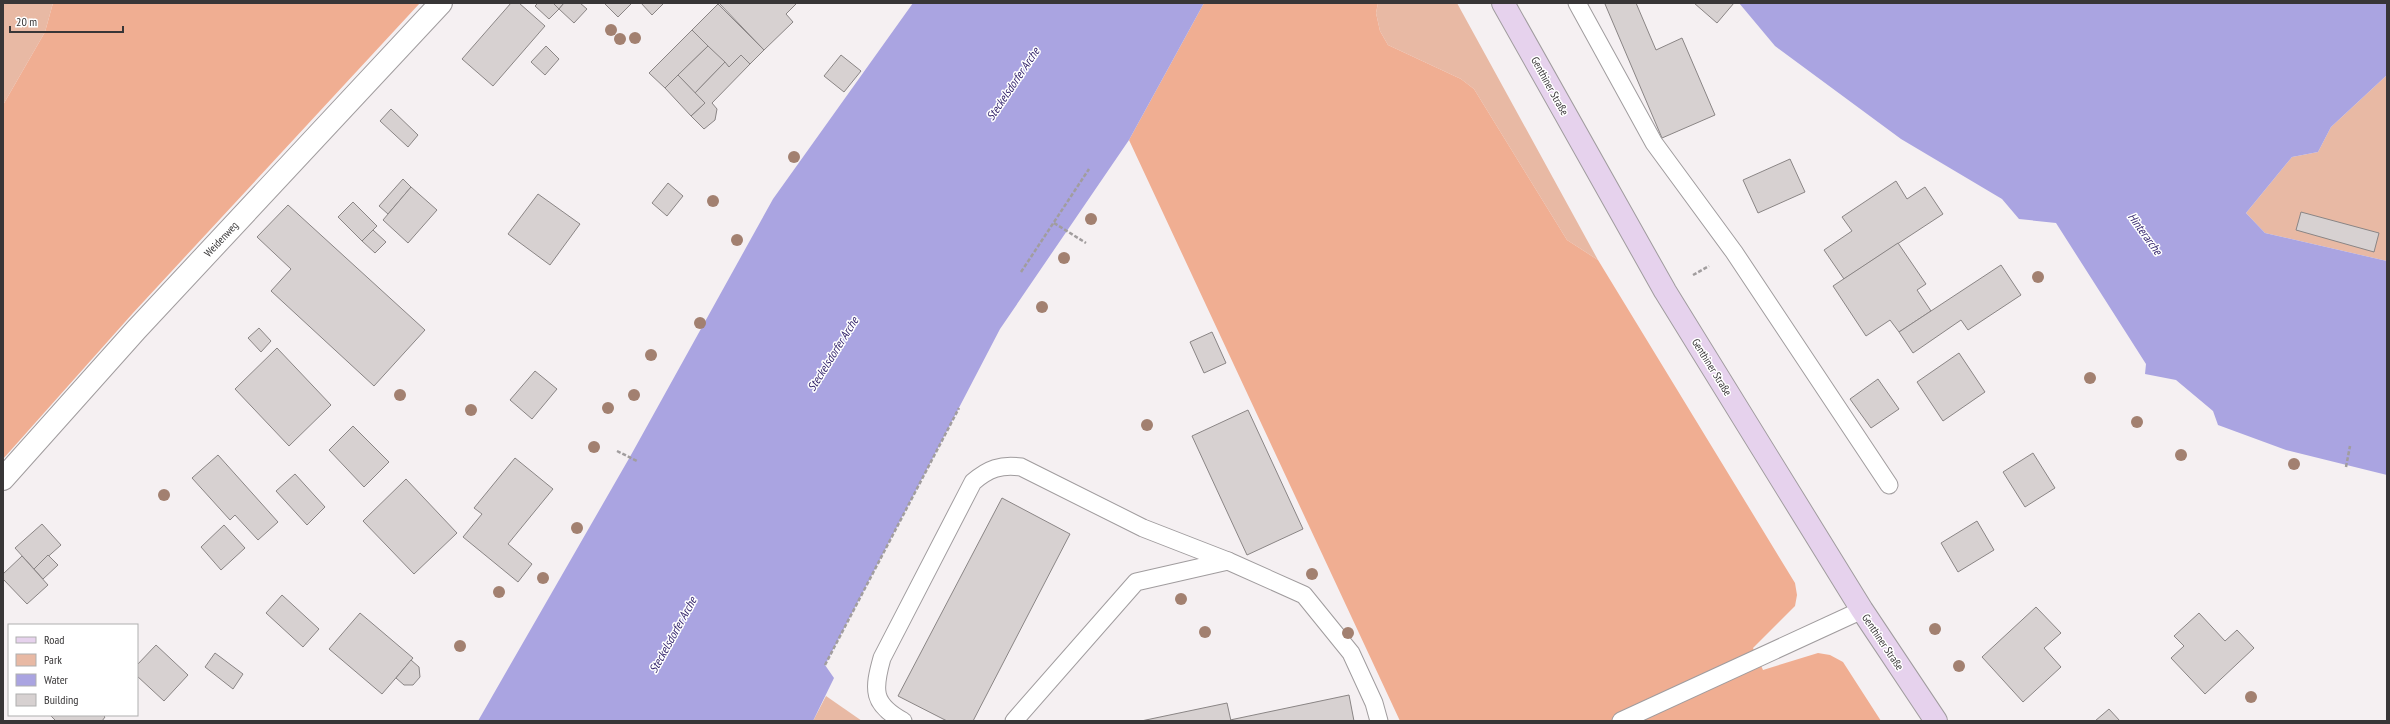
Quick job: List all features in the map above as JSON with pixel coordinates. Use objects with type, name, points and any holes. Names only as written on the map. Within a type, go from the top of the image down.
[{"type":"main road","name":"Genthiner Straße","points":[[1503,3],[1665,291],[1862,610],[1936,721]]},
{"type":"street","name":"Weidenweg","points":[[3,479],[136,330],[442,3]]},
{"type":"lane","points":[[1577,3],[1654,143],[1734,252],[1888,485]]},
{"type":"lane","points":[[903,721],[888,712],[878,698],[875,684],[882,658],[972,482],[985,471],[1006,465],[1021,467],[1144,528],[1228,561],[1304,595],[1351,653],[1374,703],[1379,721]]},
{"type":"lane","points":[[1014,721],[1136,582],[1228,561]]},
{"type":"lane","points":[[1621,721],[1862,610]]},
{"type":"path","points":[[1021,272],[1089,169]]},
{"type":"path","points":[[1054,223],[1086,243]]},
{"type":"path","points":[[825,665],[959,408]]},
{"type":"path","points":[[2346,468],[2350,446]]},
{"type":"path","points":[[617,451],[637,461]]},
{"type":"green space","points":[[3,3],[53,3],[45,32],[3,105]]},
{"type":"green space","points":[[1378,3],[1457,3],[1598,260],[1567,240],[1474,89],[1461,79],[1388,45],[1380,31],[1376,13]]},
{"type":"green space","points":[[2387,75],[2387,261],[2265,233],[2246,213],[2292,157],[2318,152],[2331,127]]},
{"type":"green space","points":[[826,696],[862,721],[813,721]]},
{"type":"shaded area","points":[[53,3],[420,3],[133,313],[3,459],[3,105],[45,32]]},
{"type":"shaded area","points":[[1204,3],[1378,3],[1376,13],[1380,31],[1388,45],[1461,79],[1474,89],[1567,240],[1598,260],[1795,583],[1797,595],[1795,606],[1753,648],[1763,670],[1818,653],[1830,655],[1843,662],[1881,721],[1400,721],[1129,140]]},
{"type":"water","name":"Steckelsdorfer Arche","points":[[913,3],[1204,3],[1129,140],[1000,329],[825,665],[834,678],[813,721],[478,721],[631,455],[773,199]]},
{"type":"water","name":"Hinterarche","points":[[1739,3],[2387,3],[2387,75],[2331,127],[2318,152],[2292,157],[2246,213],[2265,233],[2387,261],[2387,475],[2286,450],[2218,425],[2213,411],[2176,380],[2145,374],[2146,364],[2056,223],[2019,219],[2002,199],[1901,139],[1775,46]]},
{"type":"building","points":[[511,3],[519,3],[545,26],[493,86],[462,59]]},
{"type":"building","points":[[538,3],[553,3],[559,9],[549,19],[535,6]]},
{"type":"building","points":[[553,3],[564,3],[559,9]]},
{"type":"building","points":[[564,3],[580,3],[587,9],[574,23],[559,9]]},
{"type":"building","points":[[604,3],[632,3],[618,17]]},
{"type":"building","points":[[641,3],[664,3],[652,15]]},
{"type":"building","points":[[719,3],[797,3],[786,14],[793,22],[764,50]]},
{"type":"building","points":[[1636,3],[1656,50],[1682,38],[1715,115],[1662,138],[1605,4]]},
{"type":"building","points":[[1694,3],[1734,3],[1717,23]]},
{"type":"building","points":[[718,4],[764,50],[750,64],[741,55],[729,67],[692,30]]},
{"type":"building","points":[[692,30],[708,46],[665,88],[649,73]]},
{"type":"building","points":[[546,46],[559,59],[545,75],[531,62]]},
{"type":"building","points":[[708,46],[725,62],[695,93],[678,75]]},
{"type":"building","points":[[741,55],[750,64],[712,103],[717,109],[715,120],[704,129],[691,116],[705,103],[695,93],[725,62],[729,67]]},
{"type":"building","points":[[841,55],[861,71],[844,92],[824,76]]},
{"type":"building","points":[[678,75],[705,103],[691,116],[665,88]]},
{"type":"building","points":[[391,109],[418,135],[408,147],[380,121]]},
{"type":"building","points":[[1790,159],[1805,192],[1758,213],[1743,180]]},
{"type":"building","points":[[403,179],[411,187],[388,214],[379,206]]},
{"type":"building","points":[[1896,181],[1907,199],[1925,187],[1943,214],[1844,279],[1824,250],[1852,231],[1842,217]]},
{"type":"building","points":[[668,183],[683,196],[667,216],[652,203]]},
{"type":"building","points":[[411,187],[437,210],[408,243],[383,220]]},
{"type":"building","points":[[538,194],[580,224],[550,265],[508,234]]},
{"type":"building","points":[[353,202],[377,226],[362,241],[338,217]]},
{"type":"building","points":[[288,205],[425,330],[374,386],[271,291],[291,269],[257,237]]},
{"type":"building","points":[[2301,212],[2379,233],[2374,252],[2296,230]]},
{"type":"building","points":[[373,230],[386,242],[375,253],[362,241]]},
{"type":"building","points":[[1898,243],[1926,284],[1917,290],[1931,311],[1899,332],[1890,320],[1866,336],[1833,286]]},
{"type":"building","points":[[2001,265],[2021,295],[1968,330],[1961,320],[1913,353],[1899,332]]},
{"type":"building","points":[[259,328],[271,341],[261,352],[248,338]]},
{"type":"building","points":[[1212,332],[1226,363],[1204,373],[1190,342]]},
{"type":"building","points":[[277,348],[331,405],[289,446],[235,389]]},
{"type":"building","points":[[1959,353],[1985,392],[1943,421],[1917,382]]},
{"type":"building","points":[[535,371],[557,389],[532,419],[510,400]]},
{"type":"building","points":[[1878,379],[1899,409],[1871,428],[1850,399]]},
{"type":"building","points":[[1248,410],[1303,529],[1247,555],[1192,436]]},
{"type":"building","points":[[353,426],[389,462],[364,487],[329,450]]},
{"type":"building","points":[[2033,453],[2055,488],[2025,507],[2003,472]]},
{"type":"building","points":[[218,455],[278,522],[258,540],[235,515],[230,520],[192,478]]},
{"type":"building","points":[[515,458],[553,489],[508,544],[532,564],[518,582],[463,537],[482,514],[474,508]]},
{"type":"building","points":[[295,474],[325,507],[307,525],[276,491]]},
{"type":"building","points":[[406,479],[457,533],[414,574],[363,521]]},
{"type":"building","points":[[1002,498],[1070,534],[973,721],[947,721],[898,696]]},
{"type":"building","points":[[1977,521],[1994,550],[1958,572],[1941,543]]},
{"type":"building","points":[[42,524],[61,545],[34,569],[15,548]]},
{"type":"building","points":[[224,525],[245,548],[221,570],[201,547]]},
{"type":"building","points":[[48,555],[58,565],[43,579],[34,569]]},
{"type":"building","points":[[22,556],[48,585],[27,604],[3,579],[3,574]]},
{"type":"building","points":[[282,595],[319,629],[303,647],[266,613]]},
{"type":"building","points":[[2036,607],[2061,633],[2044,648],[2061,667],[2023,702],[1982,657]]},
{"type":"building","points":[[360,613],[413,658],[382,694],[329,649]]},
{"type":"building","points":[[2199,613],[2225,641],[2237,630],[2254,648],[2205,694],[2171,658],[2184,646],[2174,636]]},
{"type":"building","points":[[156,645],[188,675],[164,701],[138,677],[138,664]]},
{"type":"building","points":[[215,653],[243,674],[233,689],[205,667]]},
{"type":"building","points":[[411,660],[419,667],[420,677],[413,685],[404,685],[396,678]]},
{"type":"building","points":[[1349,695],[1354,721],[1230,720]]},
{"type":"building","points":[[1227,703],[1231,721],[1141,721]]},
{"type":"building","points":[[2109,709],[2120,721],[2095,721]]},
{"type":"building","points":[[51,716],[105,717],[102,721],[56,721]]}]
